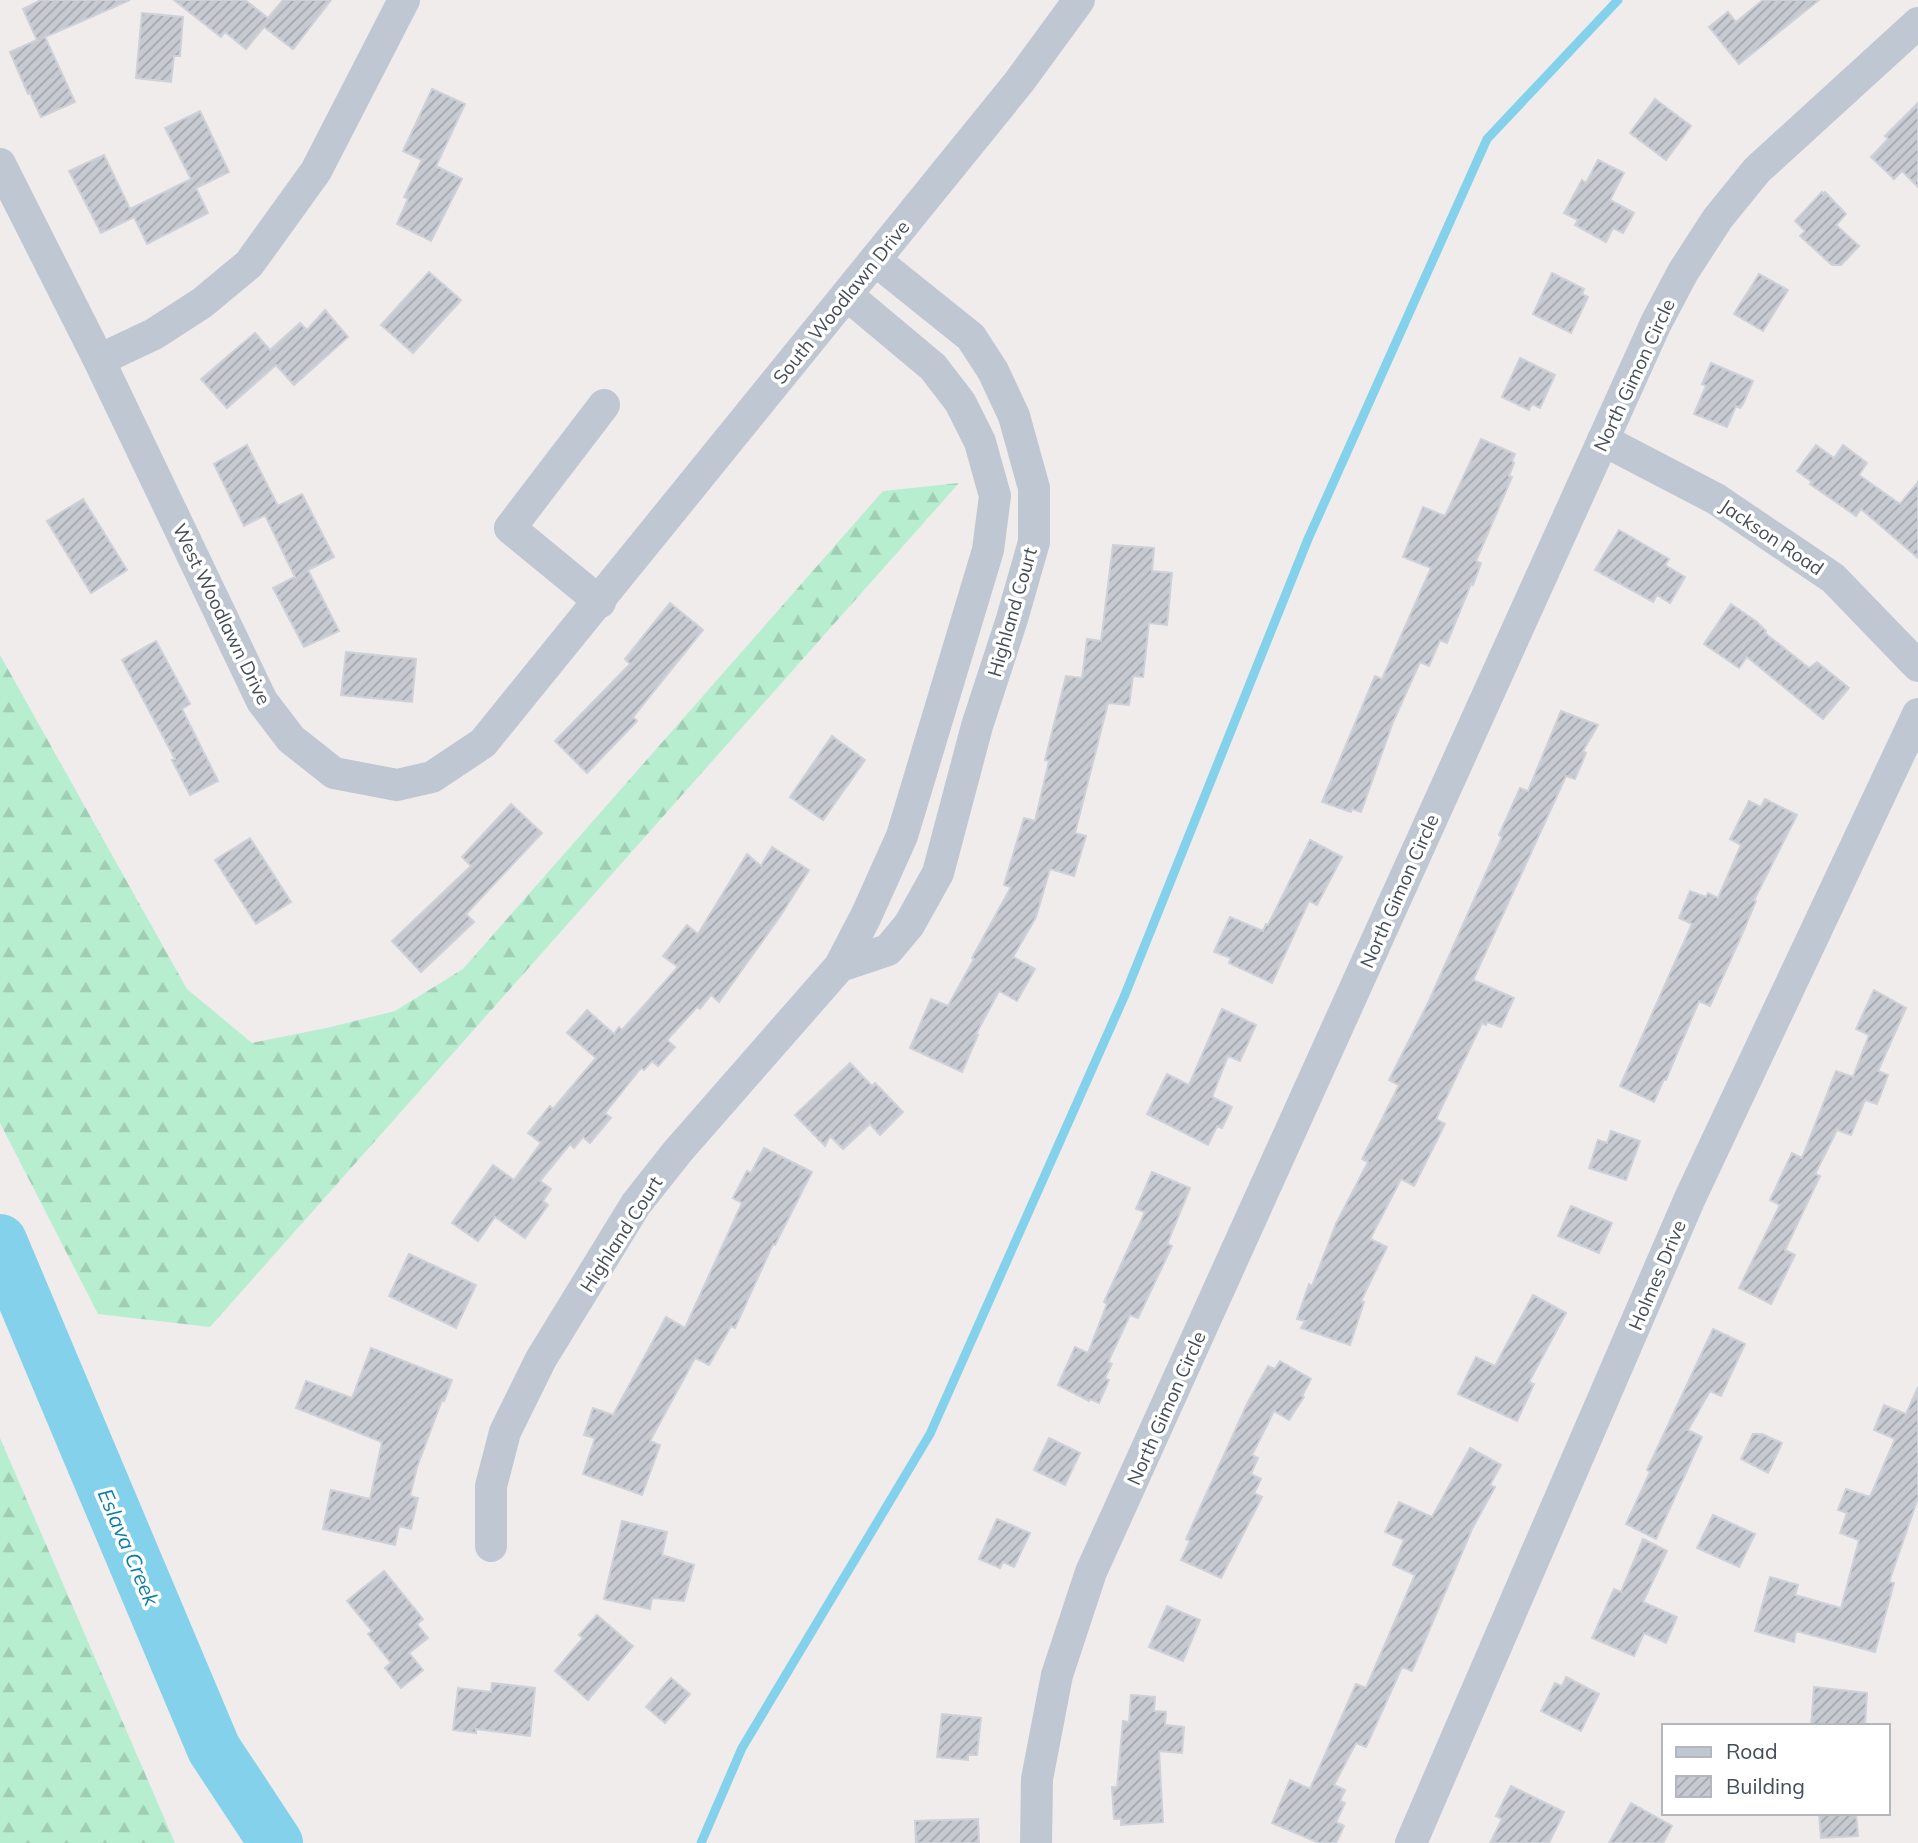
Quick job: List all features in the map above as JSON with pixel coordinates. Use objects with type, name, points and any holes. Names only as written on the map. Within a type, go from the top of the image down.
[{"type":"street","points":[[99,360],[154,334],[193,309],[248,264],[316,171],[404,0]]},
{"type":"street","name":"South Woodlawn Drive","points":[[600,602],[1019,82],[1079,0]]},
{"type":"street","name":"North Gimon Circle","points":[[1036,1843],[1037,1779],[1056,1675],[1091,1572],[1656,323],[1683,272],[1718,218],[1757,170],[1916,29]]},
{"type":"street","name":"West Woodlawn Drive","points":[[0,164],[99,360],[262,701],[291,739],[334,773],[397,785],[432,777],[483,743],[600,602]]},
{"type":"street","name":"Highland Court","points":[[840,967],[888,950],[909,925],[938,873],[977,726],[1034,541],[1034,488],[1014,416],[993,371],[971,337],[875,260]]},
{"type":"street","name":"Highland Court","points":[[491,1546],[491,1486],[505,1432],[541,1359],[636,1204],[678,1151],[840,967],[866,916],[902,836],[988,550],[995,496],[980,442],[960,402],[933,366],[847,295]]},
{"type":"street","points":[[600,602],[510,528],[604,405]]},
{"type":"street","name":"Jackson Road","points":[[1603,440],[1716,499],[1833,578],[1918,666]]},
{"type":"street","name":"Holmes Drive","points":[[1411,1843],[1690,1198],[1918,714]]},
{"type":"green space","points":[[959,483],[210,1327],[98,1314],[0,1123],[0,655],[187,989],[252,1043],[395,1011],[463,969],[883,491]]},
{"type":"green space","points":[[0,1438],[175,1843],[0,1843]]},
{"type":"building","points":[[41,0],[130,0],[45,37],[75,102],[41,117],[10,52],[37,40],[23,9]]},
{"type":"building","points":[[174,0],[245,0],[268,18],[283,0],[331,0],[293,49],[264,27],[246,49],[225,32],[221,37]]},
{"type":"building","points":[[1763,0],[1819,0],[1739,64],[1709,27],[1728,12],[1736,22]]},
{"type":"building","points":[[142,13],[183,17],[180,56],[174,56],[171,82],[136,78]]},
{"type":"building","points":[[432,89],[465,104],[436,166],[462,179],[431,241],[397,224],[408,199],[404,197],[422,160],[403,151]]},
{"type":"building","points":[[1655,99],[1691,126],[1666,160],[1630,133]]},
{"type":"building","points":[[1918,103],[1918,187],[1902,171],[1894,179],[1871,157],[1888,139],[1885,136]]},
{"type":"building","points":[[200,111],[229,172],[196,188],[208,213],[147,244],[134,217],[101,233],[69,171],[104,155],[130,209],[191,179],[165,128]]},
{"type":"building","points":[[1598,160],[1624,173],[1610,200],[1634,213],[1623,233],[1613,228],[1606,242],[1575,225],[1578,220],[1564,213],[1582,180],[1586,183]]},
{"type":"building","points":[[1822,192],[1846,214],[1836,225],[1859,246],[1841,265],[1832,265],[1800,236],[1805,231],[1795,221]]},
{"type":"building","points":[[429,272],[461,300],[413,353],[381,325]]},
{"type":"building","points":[[1552,273],[1584,289],[1582,294],[1588,297],[1571,333],[1533,314]]},
{"type":"building","points":[[1759,274],[1788,290],[1763,331],[1734,314]]},
{"type":"building","points":[[325,310],[348,337],[294,385],[276,365],[227,408],[201,379],[255,333],[270,350],[300,323],[307,330]]},
{"type":"building","points":[[1520,358],[1555,375],[1540,408],[1532,404],[1529,410],[1502,397]]},
{"type":"building","points":[[1711,363],[1753,381],[1743,404],[1740,408],[1736,406],[1727,427],[1694,414],[1706,386],[1702,384]]},
{"type":"building","points":[[1481,439],[1515,454],[1509,476],[1512,477],[1476,561],[1481,563],[1473,585],[1471,584],[1447,643],[1440,640],[1429,666],[1420,662],[1393,722],[1361,812],[1352,809],[1351,812],[1322,802],[1375,676],[1382,679],[1431,568],[1403,557],[1423,507],[1445,516]]},
{"type":"building","points":[[247,445],[278,506],[302,494],[334,557],[308,570],[339,631],[304,647],[273,588],[295,577],[265,515],[244,526],[214,464]]},
{"type":"building","points":[[1816,445],[1834,458],[1843,445],[1867,463],[1859,475],[1900,504],[1918,482],[1918,558],[1861,509],[1856,516],[1810,484],[1812,482],[1797,471]]},
{"type":"building","points":[[83,499],[127,570],[91,593],[47,521]]},
{"type":"building","points":[[1619,530],[1669,559],[1665,565],[1685,577],[1670,603],[1657,595],[1653,602],[1595,570]]},
{"type":"building","points":[[1113,545],[1154,548],[1152,571],[1172,573],[1167,625],[1149,623],[1143,677],[1133,676],[1129,705],[1108,703],[1075,833],[1086,836],[1074,876],[1050,869],[1036,917],[1013,957],[1035,969],[1017,1001],[999,991],[976,1034],[978,1035],[962,1072],[910,1048],[931,999],[948,1006],[1011,887],[1004,885],[1024,818],[1035,821],[1049,761],[1045,760],[1066,676],[1082,678],[1087,639],[1101,641]]},
{"type":"building","points":[[670,603],[703,630],[633,717],[637,721],[587,773],[555,741],[630,664],[625,659]]},
{"type":"building","points":[[1731,604],[1757,622],[1765,633],[1809,668],[1817,662],[1849,688],[1823,719],[1747,657],[1739,668],[1704,644]]},
{"type":"building","points":[[156,641],[190,704],[182,709],[218,781],[190,795],[172,760],[175,759],[122,660]]},
{"type":"building","points":[[346,652],[416,659],[412,702],[341,695]]},
{"type":"building","points":[[1561,711],[1598,725],[1583,751],[1586,753],[1575,779],[1566,776],[1473,980],[1514,998],[1501,1027],[1482,1023],[1436,1119],[1445,1124],[1414,1186],[1401,1179],[1370,1239],[1387,1247],[1361,1301],[1364,1302],[1350,1345],[1301,1328],[1305,1321],[1297,1319],[1309,1284],[1312,1286],[1336,1224],[1368,1162],[1362,1159],[1399,1085],[1389,1080],[1429,1001],[1502,837],[1499,835],[1520,788],[1528,791]]},
{"type":"building","points":[[832,736],[865,760],[823,820],[790,797]]},
{"type":"building","points":[[1765,799],[1797,815],[1754,900],[1756,901],[1710,1006],[1699,1001],[1654,1102],[1620,1086],[1692,924],[1679,918],[1690,891],[1706,897],[1708,893],[1718,898],[1741,845],[1730,839],[1749,801],[1761,807]]},
{"type":"building","points":[[511,804],[542,833],[466,914],[474,922],[421,972],[392,941],[471,866],[462,857]]},
{"type":"building","points":[[250,838],[291,902],[256,924],[215,860]]},
{"type":"building","points":[[1310,840],[1342,857],[1317,905],[1309,901],[1272,983],[1229,963],[1231,958],[1214,952],[1230,917],[1263,931]]},
{"type":"building","points":[[772,847],[809,870],[781,915],[719,1002],[711,995],[700,1009],[697,1007],[667,1040],[675,1047],[658,1066],[652,1061],[644,1070],[641,1068],[605,1113],[611,1118],[590,1143],[583,1137],[574,1148],[570,1144],[540,1181],[551,1189],[543,1201],[548,1205],[525,1238],[495,1217],[478,1241],[452,1223],[493,1165],[514,1180],[541,1143],[528,1133],[550,1106],[553,1109],[596,1058],[567,1033],[587,1010],[614,1034],[619,1027],[622,1030],[678,967],[663,956],[687,925],[698,934],[747,854],[761,866]]},
{"type":"building","points":[[1874,990],[1906,1008],[1878,1071],[1888,1075],[1877,1104],[1865,1100],[1851,1135],[1837,1130],[1815,1174],[1820,1176],[1785,1250],[1795,1255],[1771,1304],[1739,1288],[1780,1205],[1770,1200],[1792,1153],[1802,1158],[1836,1071],[1853,1077],[1869,1035],[1856,1029]]},
{"type":"building","points":[[1222,1009],[1256,1025],[1240,1061],[1228,1056],[1212,1097],[1232,1107],[1222,1128],[1217,1126],[1208,1145],[1147,1114],[1167,1074],[1189,1085]]},
{"type":"building","points":[[850,1063],[872,1086],[875,1083],[903,1112],[880,1135],[870,1124],[843,1149],[830,1136],[825,1146],[795,1115]]},
{"type":"building","points":[[1611,1131],[1640,1141],[1626,1180],[1589,1168],[1598,1140],[1607,1143]]},
{"type":"building","points":[[764,1148],[812,1172],[775,1245],[773,1244],[735,1328],[731,1326],[709,1365],[695,1358],[650,1441],[660,1445],[642,1495],[583,1474],[595,1438],[584,1435],[593,1408],[613,1415],[666,1317],[685,1328],[742,1203],[733,1198],[747,1171],[751,1173]]},
{"type":"building","points":[[1152,1172],[1190,1188],[1167,1244],[1172,1246],[1138,1318],[1130,1315],[1108,1362],[1112,1364],[1105,1378],[1109,1380],[1099,1403],[1090,1399],[1089,1401],[1058,1385],[1075,1347],[1088,1353],[1107,1304],[1104,1302],[1145,1212],[1136,1209]]},
{"type":"building","points":[[1571,1206],[1612,1223],[1599,1253],[1558,1236]]},
{"type":"building","points":[[409,1254],[476,1285],[456,1328],[389,1296]]},
{"type":"building","points":[[1533,1295],[1566,1313],[1529,1382],[1534,1384],[1517,1421],[1458,1394],[1476,1357],[1495,1366]]},
{"type":"building","points":[[1713,1329],[1745,1344],[1721,1396],[1710,1391],[1688,1430],[1702,1437],[1656,1539],[1626,1524],[1650,1472],[1647,1470]]},
{"type":"building","points":[[371,1348],[452,1380],[417,1467],[410,1496],[418,1498],[411,1529],[399,1526],[395,1545],[323,1529],[331,1490],[370,1499],[382,1442],[296,1408],[306,1381],[352,1398]]},
{"type":"building","points":[[1280,1361],[1311,1379],[1302,1396],[1304,1397],[1289,1420],[1274,1411],[1252,1455],[1258,1458],[1251,1474],[1261,1479],[1254,1493],[1262,1497],[1221,1578],[1181,1560],[1190,1541],[1186,1539],[1247,1404],[1268,1366],[1275,1369]]},
{"type":"building","points":[[1918,1387],[1918,1498],[1889,1582],[1894,1583],[1875,1652],[1796,1631],[1794,1642],[1755,1631],[1770,1577],[1798,1585],[1795,1595],[1841,1608],[1859,1540],[1840,1533],[1847,1513],[1838,1510],[1846,1489],[1870,1497],[1895,1439],[1874,1430],[1884,1405],[1906,1414]]},
{"type":"building","points":[[1753,1434],[1762,1434],[1782,1443],[1768,1473],[1741,1459]]},
{"type":"building","points":[[1049,1438],[1080,1453],[1065,1485],[1034,1470]]},
{"type":"building","points":[[1470,1448],[1501,1465],[1490,1485],[1495,1487],[1472,1529],[1412,1671],[1402,1667],[1366,1747],[1356,1743],[1334,1785],[1345,1790],[1340,1801],[1345,1803],[1336,1822],[1344,1826],[1336,1843],[1319,1843],[1272,1823],[1290,1780],[1310,1789],[1356,1684],[1366,1688],[1415,1575],[1393,1565],[1404,1540],[1385,1532],[1399,1502],[1432,1517]]},
{"type":"building","points":[[1713,1515],[1755,1534],[1739,1567],[1697,1548]]},
{"type":"building","points":[[997,1519],[1030,1533],[1014,1567],[1003,1562],[1000,1568],[979,1559]]},
{"type":"building","points":[[622,1521],[667,1532],[662,1555],[694,1565],[684,1601],[652,1598],[650,1609],[604,1599]]},
{"type":"building","points":[[1643,1539],[1667,1551],[1643,1602],[1677,1617],[1666,1643],[1644,1633],[1634,1656],[1592,1638],[1614,1589],[1621,1592]]},
{"type":"building","points":[[384,1571],[423,1619],[417,1624],[428,1638],[409,1653],[423,1670],[401,1688],[385,1668],[391,1663],[368,1634],[372,1631],[347,1601]]},
{"type":"building","points":[[1167,1606],[1200,1620],[1183,1661],[1149,1647]]},
{"type":"building","points":[[597,1615],[633,1646],[588,1700],[555,1671],[583,1638],[579,1635]]},
{"type":"building","points":[[1566,1677],[1599,1694],[1581,1731],[1541,1711],[1555,1683],[1562,1686]]},
{"type":"building","points":[[671,1678],[690,1694],[665,1723],[646,1707]]},
{"type":"building","points":[[492,1683],[535,1688],[530,1736],[476,1729],[476,1733],[453,1730],[458,1688],[491,1692]]},
{"type":"building","points":[[1814,1687],[1867,1693],[1865,1724],[1811,1724]]},
{"type":"building","points":[[1131,1695],[1155,1697],[1154,1711],[1166,1712],[1165,1725],[1184,1727],[1182,1753],[1159,1751],[1163,1822],[1121,1825],[1121,1819],[1114,1819],[1112,1787],[1117,1787],[1123,1721],[1129,1722]]},
{"type":"building","points":[[942,1714],[981,1718],[977,1755],[968,1755],[968,1760],[937,1757]]},
{"type":"building","points":[[1511,1786],[1564,1812],[1549,1843],[1490,1843],[1502,1819],[1496,1816]]},
{"type":"building","points":[[1631,1803],[1672,1826],[1663,1843],[1609,1843]]},
{"type":"building","points":[[1819,1815],[1856,1815],[1858,1836],[1821,1838]]},
{"type":"building","points":[[978,1819],[979,1843],[916,1843],[915,1821]]},
{"type":"waterway","points":[[701,1843],[742,1748],[930,1434],[1124,997],[1308,539],[1487,139],[1618,0]]},
{"type":"waterway","name":"Eslava Creek","points":[[0,1241],[214,1749],[276,1843]]}]
